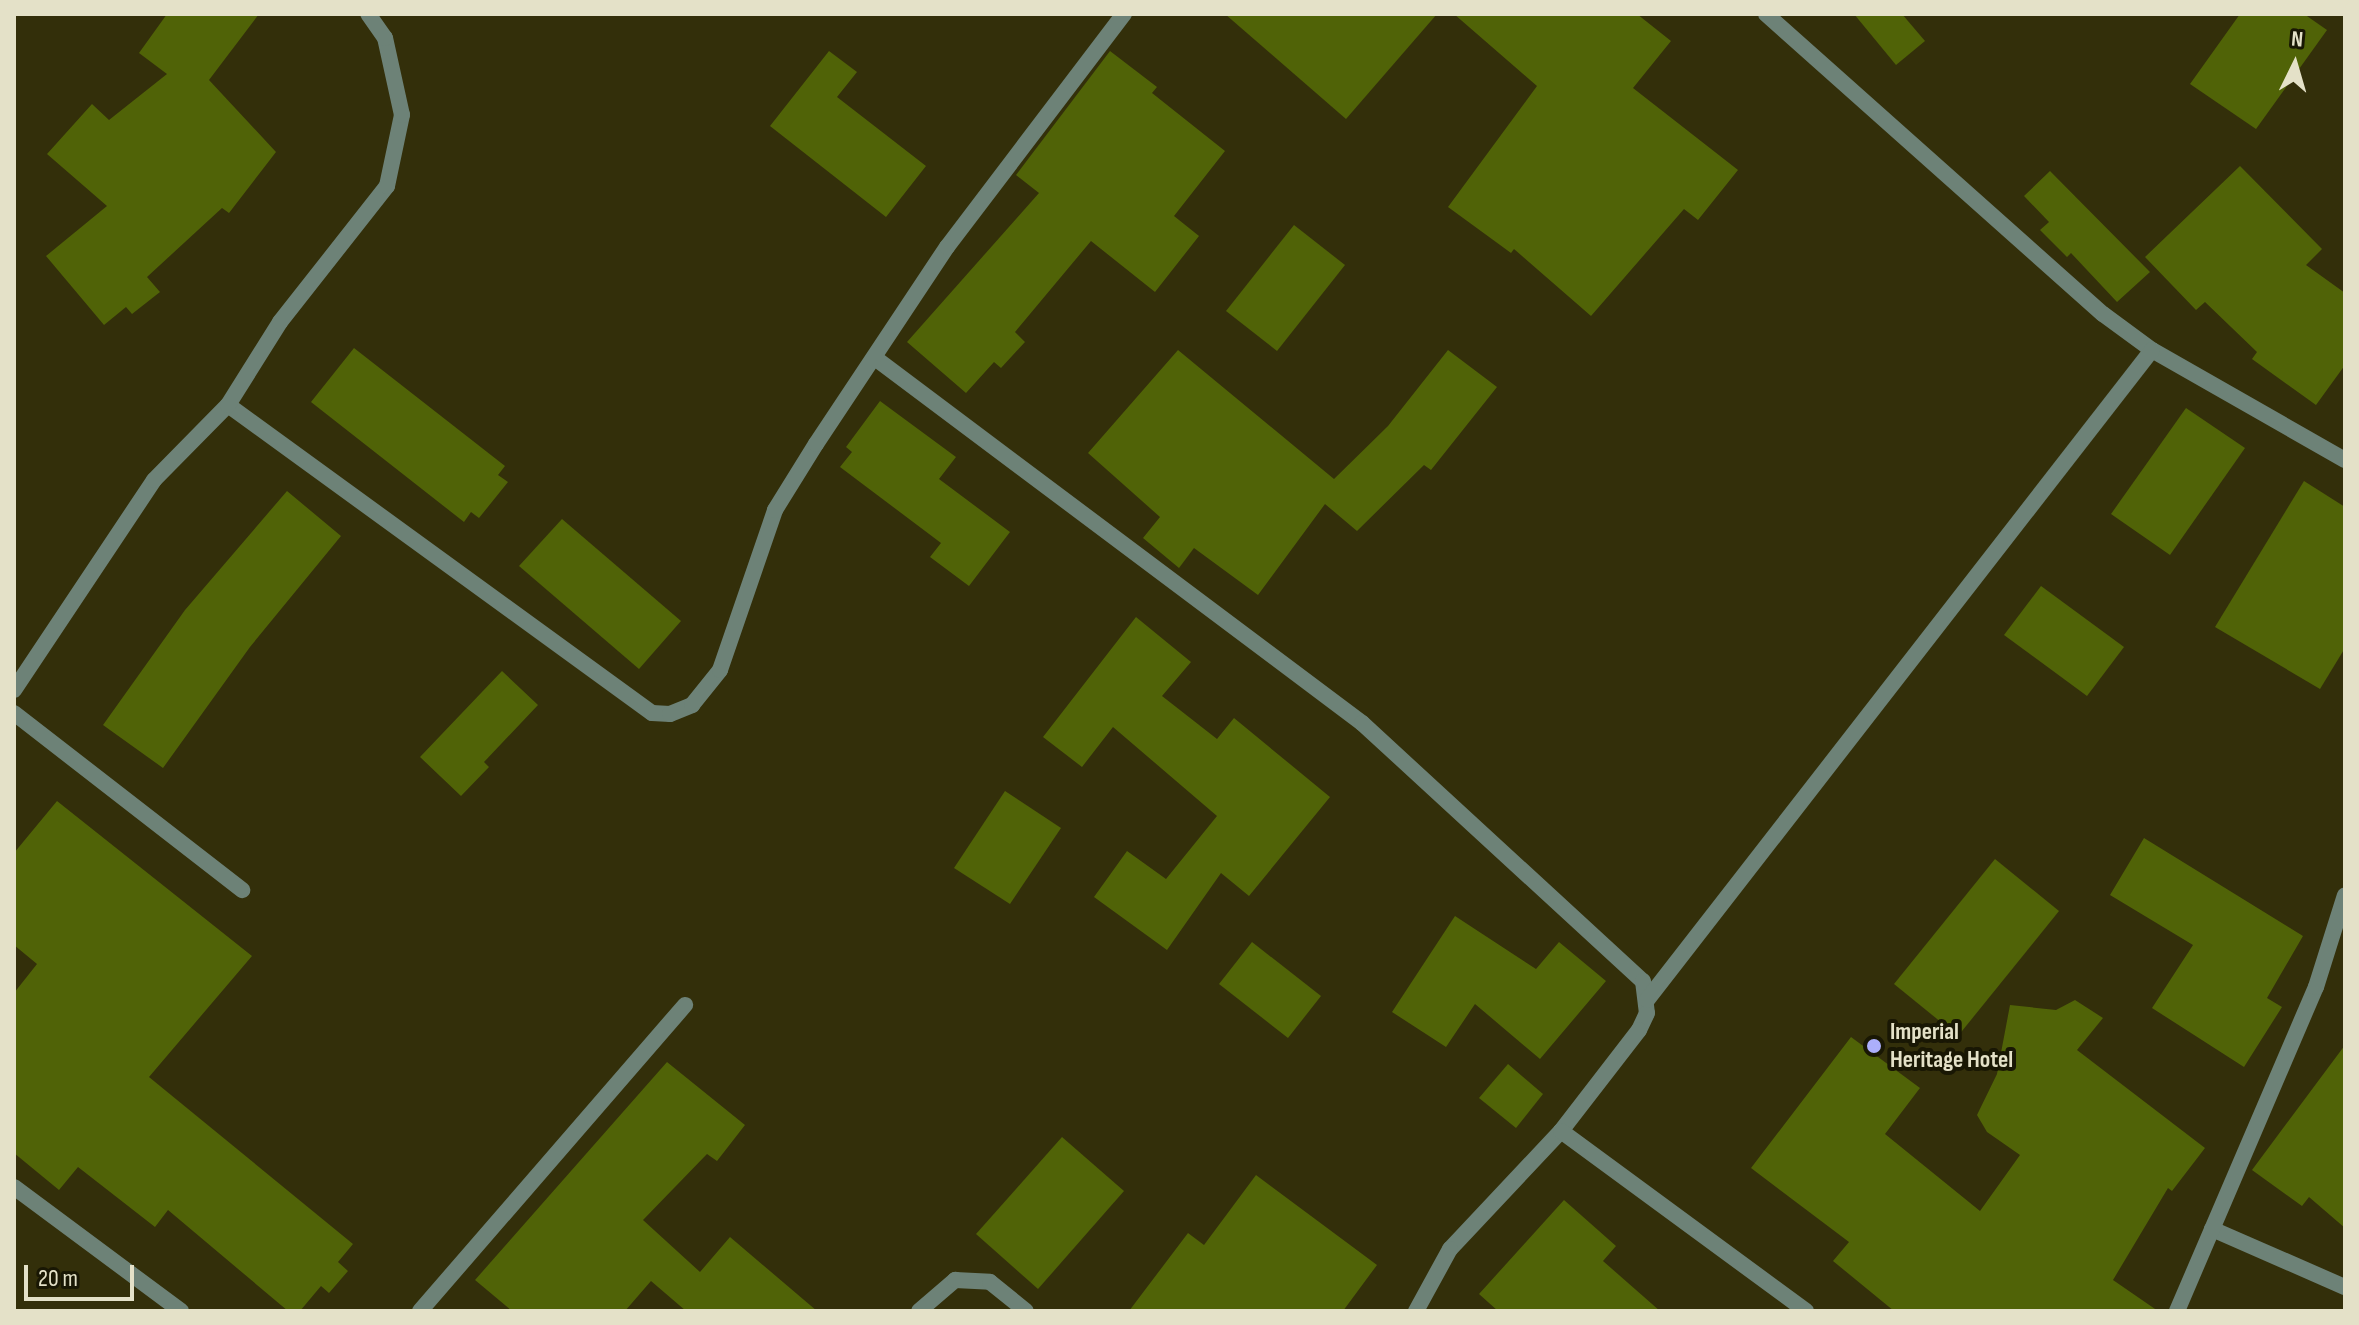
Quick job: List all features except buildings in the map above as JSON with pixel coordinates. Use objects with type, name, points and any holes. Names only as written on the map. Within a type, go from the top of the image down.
[{"type":"street","points":[[14,690],[154,480],[228,405],[280,322],[387,186],[402,115],[385,38],[368,14]]},
{"type":"street","points":[[228,405],[652,713],[670,714],[692,705],[720,670],[775,510],[947,247],[1124,14]]},
{"type":"street","points":[[1766,14],[2103,314],[2152,350],[2345,460]]},
{"type":"street","points":[[1416,1311],[1450,1249],[1561,1131],[1639,1030],[1647,1000],[2152,350]]},
{"type":"street","points":[[875,358],[1362,723],[1625,960],[1643,981],[1647,1000]]},
{"type":"street","points":[[14,713],[242,890]]},
{"type":"street","points":[[2177,1311],[2316,987],[2345,895]]},
{"type":"street","points":[[420,1311],[685,1005]]},
{"type":"street","points":[[1561,1131],[1806,1311]]},
{"type":"street","points":[[14,1187],[181,1311]]},
{"type":"street","points":[[2212,1229],[2345,1287]]},
{"type":"street","points":[[919,1311],[955,1280],[990,1282],[1026,1311]]},
{"type":"place","name":"Imperial Heritage Hotel","points":[[1874,1046]]}]
